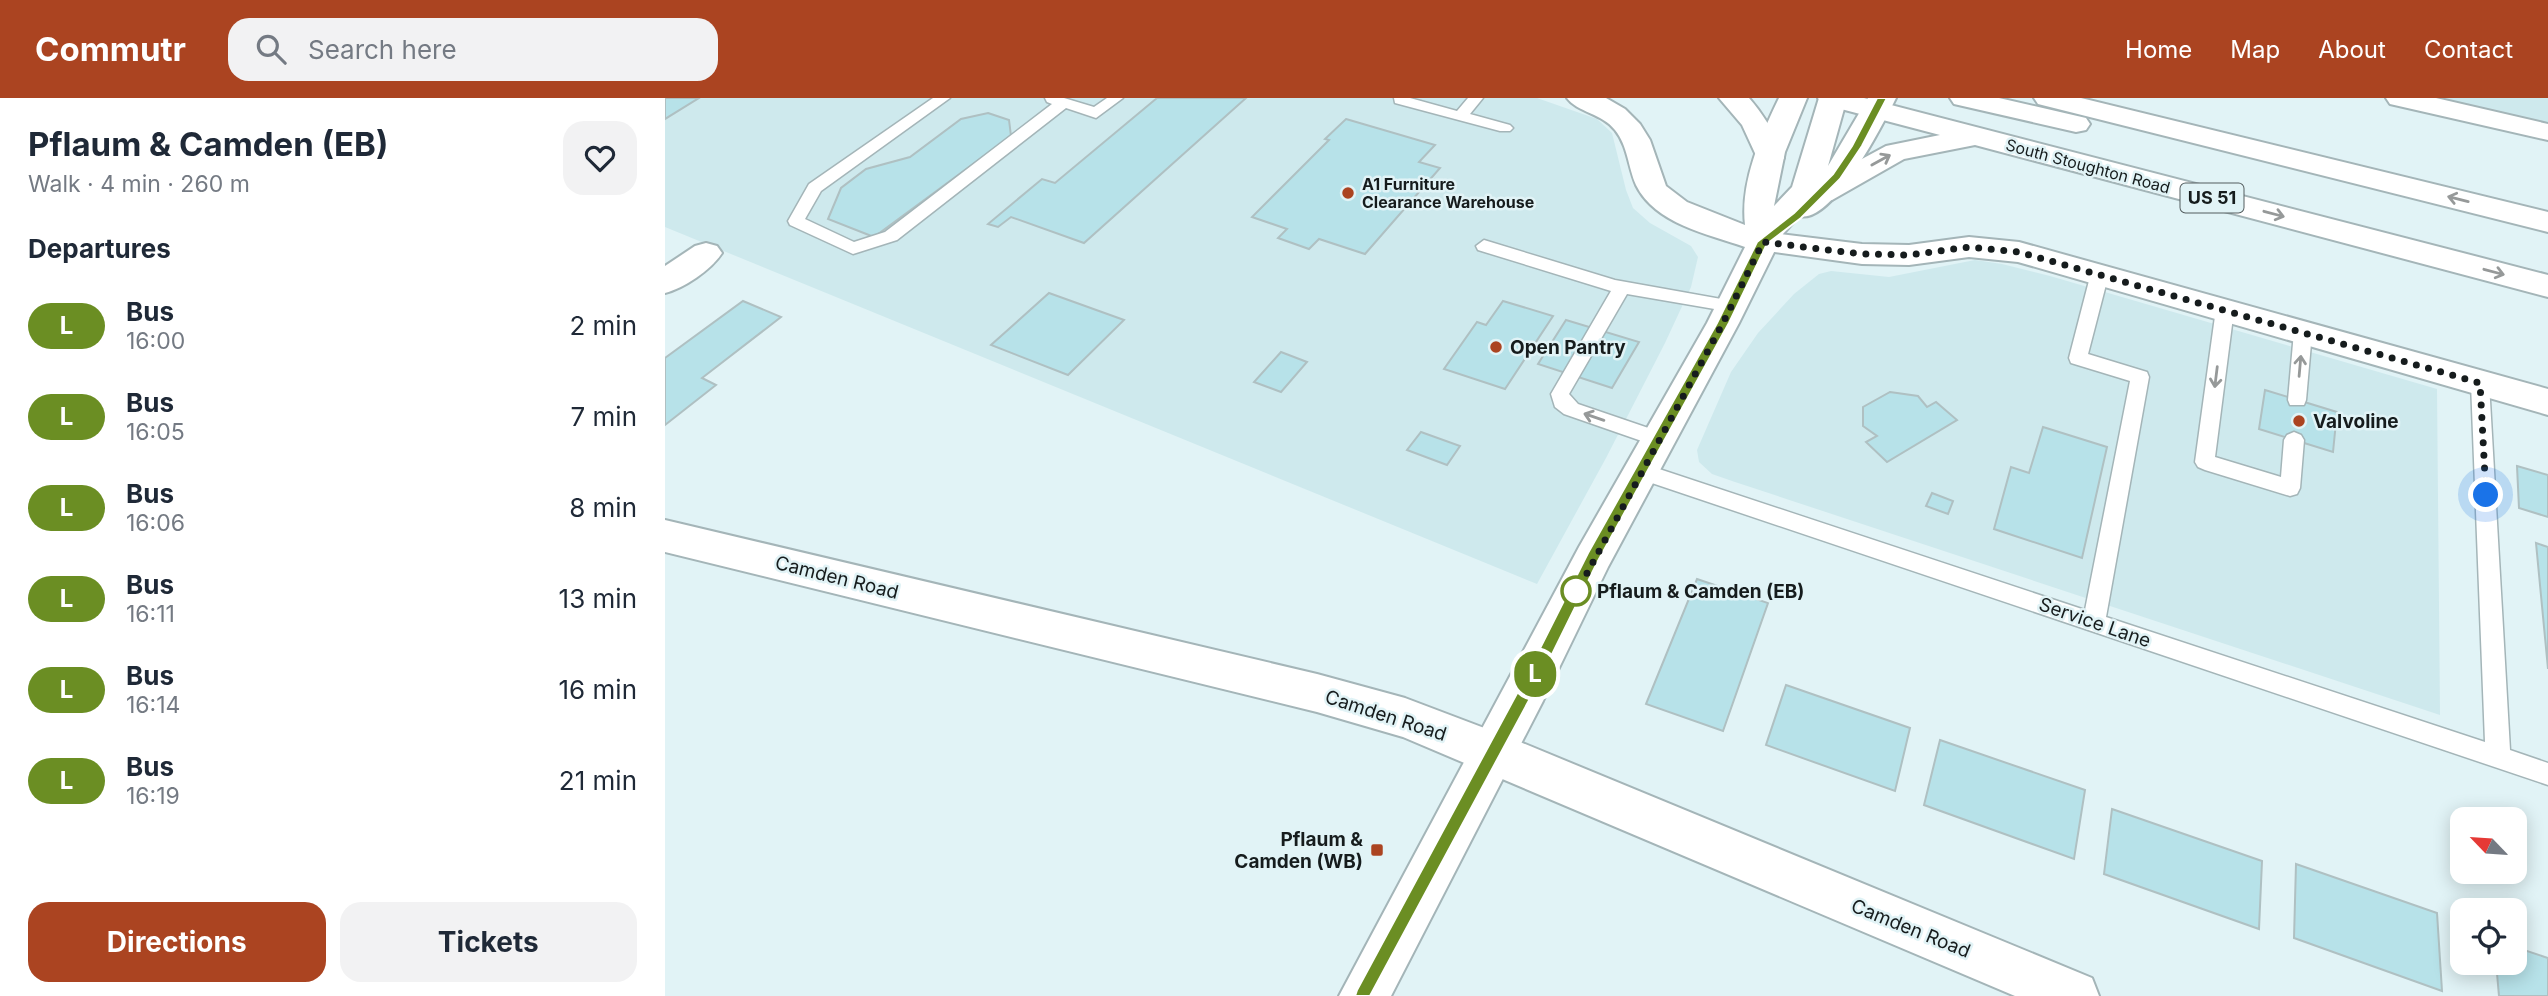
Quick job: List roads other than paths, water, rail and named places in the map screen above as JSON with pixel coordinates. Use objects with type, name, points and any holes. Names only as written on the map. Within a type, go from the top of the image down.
[{"type":"street","points":[[1581,98],[1606,108],[1632,130],[1638,141],[1649,183],[1663,201],[1683,212],[1763,242],[1862,254],[1909,255],[1969,247],[2019,252],[2548,402]]},
{"type":"street","points":[[1733,98],[1746,108],[1761,131],[1770,158]]},
{"type":"street","points":[[1763,242],[1758,211],[1770,158],[1793,98]]},
{"type":"street","points":[[1364,996],[1593,558],[1732,306],[1770,229],[1806,190],[1833,98]]},
{"type":"street","name":"South Stoughton Road","points":[[1833,98],[1876,102],[1977,138],[2548,286]]},
{"type":"street","points":[[1964,98],[2079,124],[2391,183]]},
{"type":"street","points":[[2400,98],[2548,132]]},
{"type":"street","points":[[2058,100],[2548,222]]},
{"type":"street","points":[[1763,242],[1788,224],[1822,193],[1851,156],[1876,102]]},
{"type":"street","points":[[1822,193],[1896,152],[1977,138]]},
{"type":"street","points":[[665,282],[706,253]]},
{"type":"street","name":"Camden Road","points":[[665,536],[1317,693],[1405,718],[1493,752],[2074,996]]},
{"type":"lane","points":[[943,98],[815,188],[796,221],[853,247],[891,236],[1056,100],[1096,113],[1116,98]]},
{"type":"lane","points":[[1460,116],[1476,98]]},
{"type":"lane","points":[[1401,100],[1505,128]]},
{"type":"lane","points":[[1484,246],[1622,288],[1732,306]]},
{"type":"lane","points":[[2094,622],[2140,377],[2078,358],[2100,273]]},
{"type":"lane","name":"Service Lane","points":[[1622,288],[1560,394],[1562,402],[1571,409],[1650,455],[2094,622],[2548,774]]},
{"type":"lane","points":[[2225,309],[2205,462],[2290,488],[2294,440]]},
{"type":"lane","points":[[2297,400],[2303,332]]},
{"type":"lane","points":[[2480,383],[2498,757]]},
{"type":"place","name":"A1 Furniture Clearance Warehouse","points":[[1348,193]]},
{"type":"place","name":"Open Pantry","points":[[1496,347]]},
{"type":"place","name":"Valvoline","points":[[2299,421]]},
{"type":"place","name":"Pflaum & Camden (EB)","points":[[1576,591]]},
{"type":"place","name":"Pflaum & Camden (WB)","points":[[1377,850]]}]
